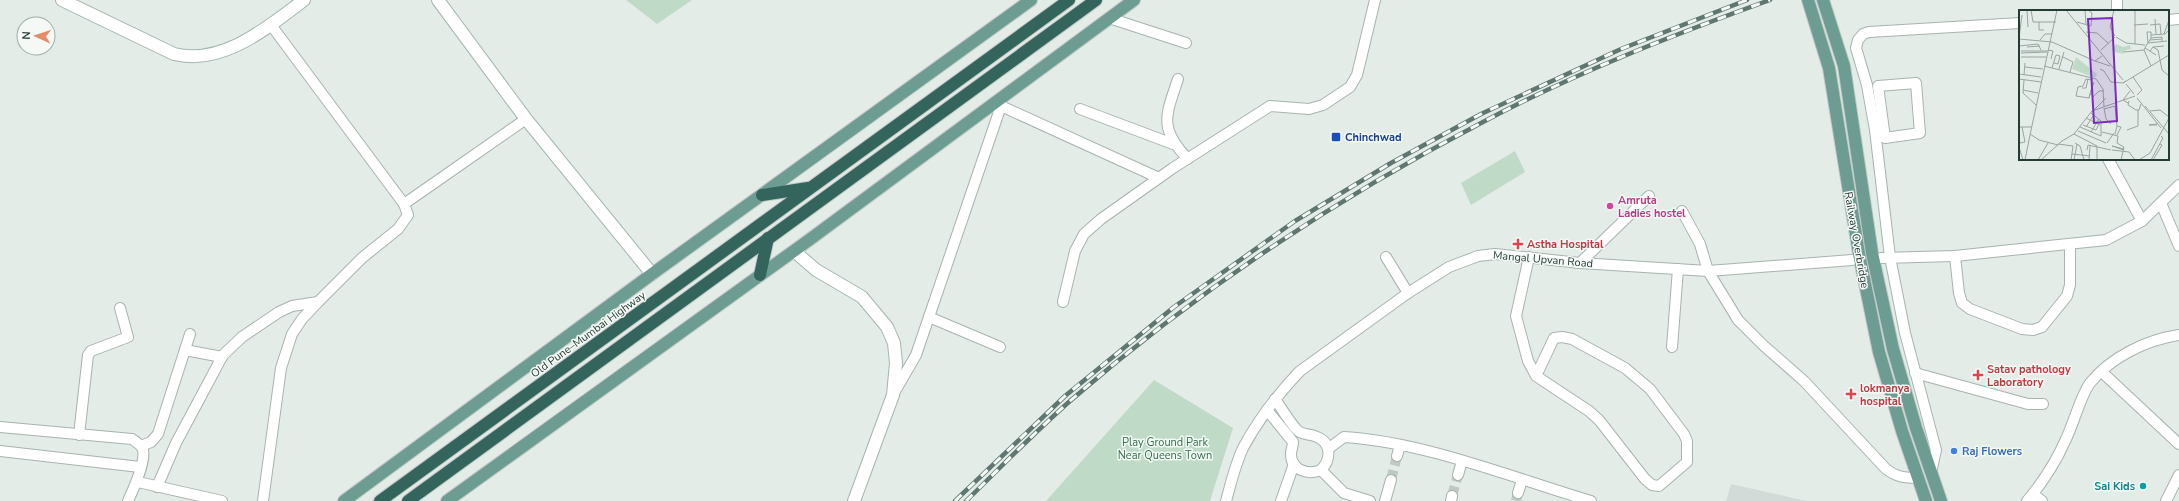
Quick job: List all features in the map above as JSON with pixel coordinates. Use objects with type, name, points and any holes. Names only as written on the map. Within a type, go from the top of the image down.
[{"type":"highway","name":"Old Pune–Mumbai Highway","points":[[380,501],[1069,0]]},
{"type":"highway","points":[[408,501],[1096,0]]},
{"type":"highway","points":[[762,195],[811,187]]},
{"type":"highway","points":[[760,275],[768,238]]},
{"type":"main road","points":[[344,501],[652,274],[1031,0]]},
{"type":"main road","points":[[447,501],[1001,103],[1010,90],[1134,0]]},
{"type":"main road","name":"Railway Overbridge","points":[[1808,0],[1827,58],[1869,308],[1884,373],[1926,501]]},
{"type":"main road","name":"Railway Overbridge","points":[[1823,0],[1841,55],[1882,306],[1898,370],[1931,473],[1942,501]]},
{"type":"street","points":[[62,0],[163,49],[185,57],[203,57],[220,52],[271,25],[304,0]]},
{"type":"street","points":[[438,0],[526,119],[652,274]]},
{"type":"street","points":[[1063,302],[1075,251],[1084,234],[1101,219],[1159,178],[1270,106],[1309,109],[1323,105],[1350,87],[1357,75],[1375,0]]},
{"type":"street","points":[[1109,18],[1186,43]]},
{"type":"street","points":[[2169,20],[2179,19]]},
{"type":"street","points":[[1931,473],[1936,450],[1885,257],[1878,118],[1878,86],[1916,83],[1920,133],[1885,138],[1878,118],[1867,85],[1856,48],[1858,40],[1863,34],[1869,32],[2019,23]]},
{"type":"street","points":[[263,501],[281,368],[292,334],[302,319],[318,302],[362,258],[405,222],[408,215],[404,204],[271,25]]},
{"type":"street","points":[[1173,144],[1170,136],[1168,113],[1178,79]]},
{"type":"street","points":[[854,501],[893,395],[916,356],[1001,103],[1159,178]]},
{"type":"street","points":[[1080,108],[1173,144],[1188,159]]},
{"type":"street","points":[[404,204],[526,119]]},
{"type":"street","points":[[2109,160],[2142,222]]},
{"type":"street","points":[[1885,257],[1955,256],[2106,240],[2142,222],[2179,184]]},
{"type":"street","points":[[1580,263],[1649,196]]},
{"type":"street","points":[[2161,202],[2179,246]]},
{"type":"street","points":[[1682,211],[1700,244],[1708,272],[1738,320],[1804,381],[1886,469],[1895,476],[1903,478],[1918,478]]},
{"type":"street","points":[[1955,256],[1959,293],[1962,303],[1970,309],[2022,329],[2033,330],[2042,327],[2067,296],[2070,285],[2070,244]]},
{"type":"street","points":[[794,251],[816,270],[862,297],[887,326],[894,343],[896,363],[893,395]]},
{"type":"street","name":"Mangal Upvan Road","points":[[1226,501],[1243,449],[1267,410],[1300,371],[1408,293],[1449,267],[1478,256],[1495,254],[1580,263],[1708,272],[1852,260]]},
{"type":"street","points":[[1386,257],[1408,293]]},
{"type":"street","points":[[1529,257],[1516,316],[1523,346],[1536,376],[1589,411],[1599,420],[1645,479],[1652,485],[1659,486],[1687,462],[1686,441],[1684,434],[1650,390],[1625,368],[1572,339],[1562,337],[1554,338],[1536,376]]},
{"type":"street","points":[[1672,347],[1678,269]]},
{"type":"street","points":[[157,486],[176,443],[222,357],[242,337],[279,312],[292,306],[318,302]]},
{"type":"street","points":[[79,435],[88,355],[91,351],[128,337],[120,308]]},
{"type":"street","points":[[928,317],[1000,347]]},
{"type":"street","points":[[141,446],[151,442],[158,434],[190,334]]},
{"type":"street","points":[[2042,501],[2030,498],[2044,481],[2066,441],[2089,384],[2110,361],[2146,344],[2179,335]]},
{"type":"street","points":[[185,350],[222,357]]},
{"type":"street","points":[[1915,373],[2028,404],[2043,404]]},
{"type":"street","points":[[2103,373],[2179,444]]},
{"type":"street","points":[[1267,410],[1293,442],[1291,455],[1294,464],[1300,470],[1308,473],[1321,470],[1328,458],[1328,449],[1324,441],[1317,436],[1303,434],[1297,430],[1275,400]]},
{"type":"street","points":[[0,427],[132,439],[141,446],[144,451],[138,482],[128,501]]},
{"type":"street","points":[[1328,449],[1344,437],[1372,439],[1462,461],[1586,500]]},
{"type":"street","points":[[1397,456],[1400,445]]},
{"type":"street","points":[[0,451],[140,467]]},
{"type":"street","points":[[1458,475],[1462,461]]},
{"type":"street","points":[[1281,501],[1294,464]]},
{"type":"street","points":[[1321,470],[1344,493],[1370,501]]},
{"type":"street","points":[[2166,501],[2179,475]]},
{"type":"street","points":[[1385,501],[1391,480]]},
{"type":"street","points":[[1518,493],[1522,480]]},
{"type":"street","points":[[138,482],[222,501]]},
{"type":"shaded area","points":[[1731,484],[1807,501],[1726,501]]},
{"type":"green space","points":[[626,0],[692,0],[657,24]]},
{"type":"green space","points":[[1515,151],[1525,172],[1471,205],[1461,183]]},
{"type":"green space","name":"Play Ground Park Near Queens Town","points":[[1154,380],[1233,428],[1210,501],[1046,501]]},
{"type":"tunnel","points":[[1391,480],[1397,456]]},
{"type":"tunnel","points":[[1452,496],[1458,475]]},
{"type":"tunnel","points":[[1516,501],[1518,493]]},
{"type":"railway","points":[[955,501],[1065,396],[1174,307],[1295,221],[1391,163],[1481,114],[1621,49],[1747,0]]},
{"type":"railway","points":[[966,501],[1070,401],[1118,361],[1217,285],[1321,215],[1428,152],[1483,122],[1553,87],[1661,41],[1770,0]]},
{"type":"place","name":"Chinchwad","points":[[1336,137]]},
{"type":"place","name":"Amruta Ladies hostel","points":[[1610,206]]},
{"type":"place","name":"Astha Hospital","points":[[1518,244]]},
{"type":"place","name":"Satav pathology Laboratory","points":[[1978,375]]},
{"type":"place","name":"lokmanya hospital","points":[[1851,394]]},
{"type":"place","name":"Raj Flowers","points":[[1954,451]]},
{"type":"place","name":"Sai Kids","points":[[2143,486]]}]
